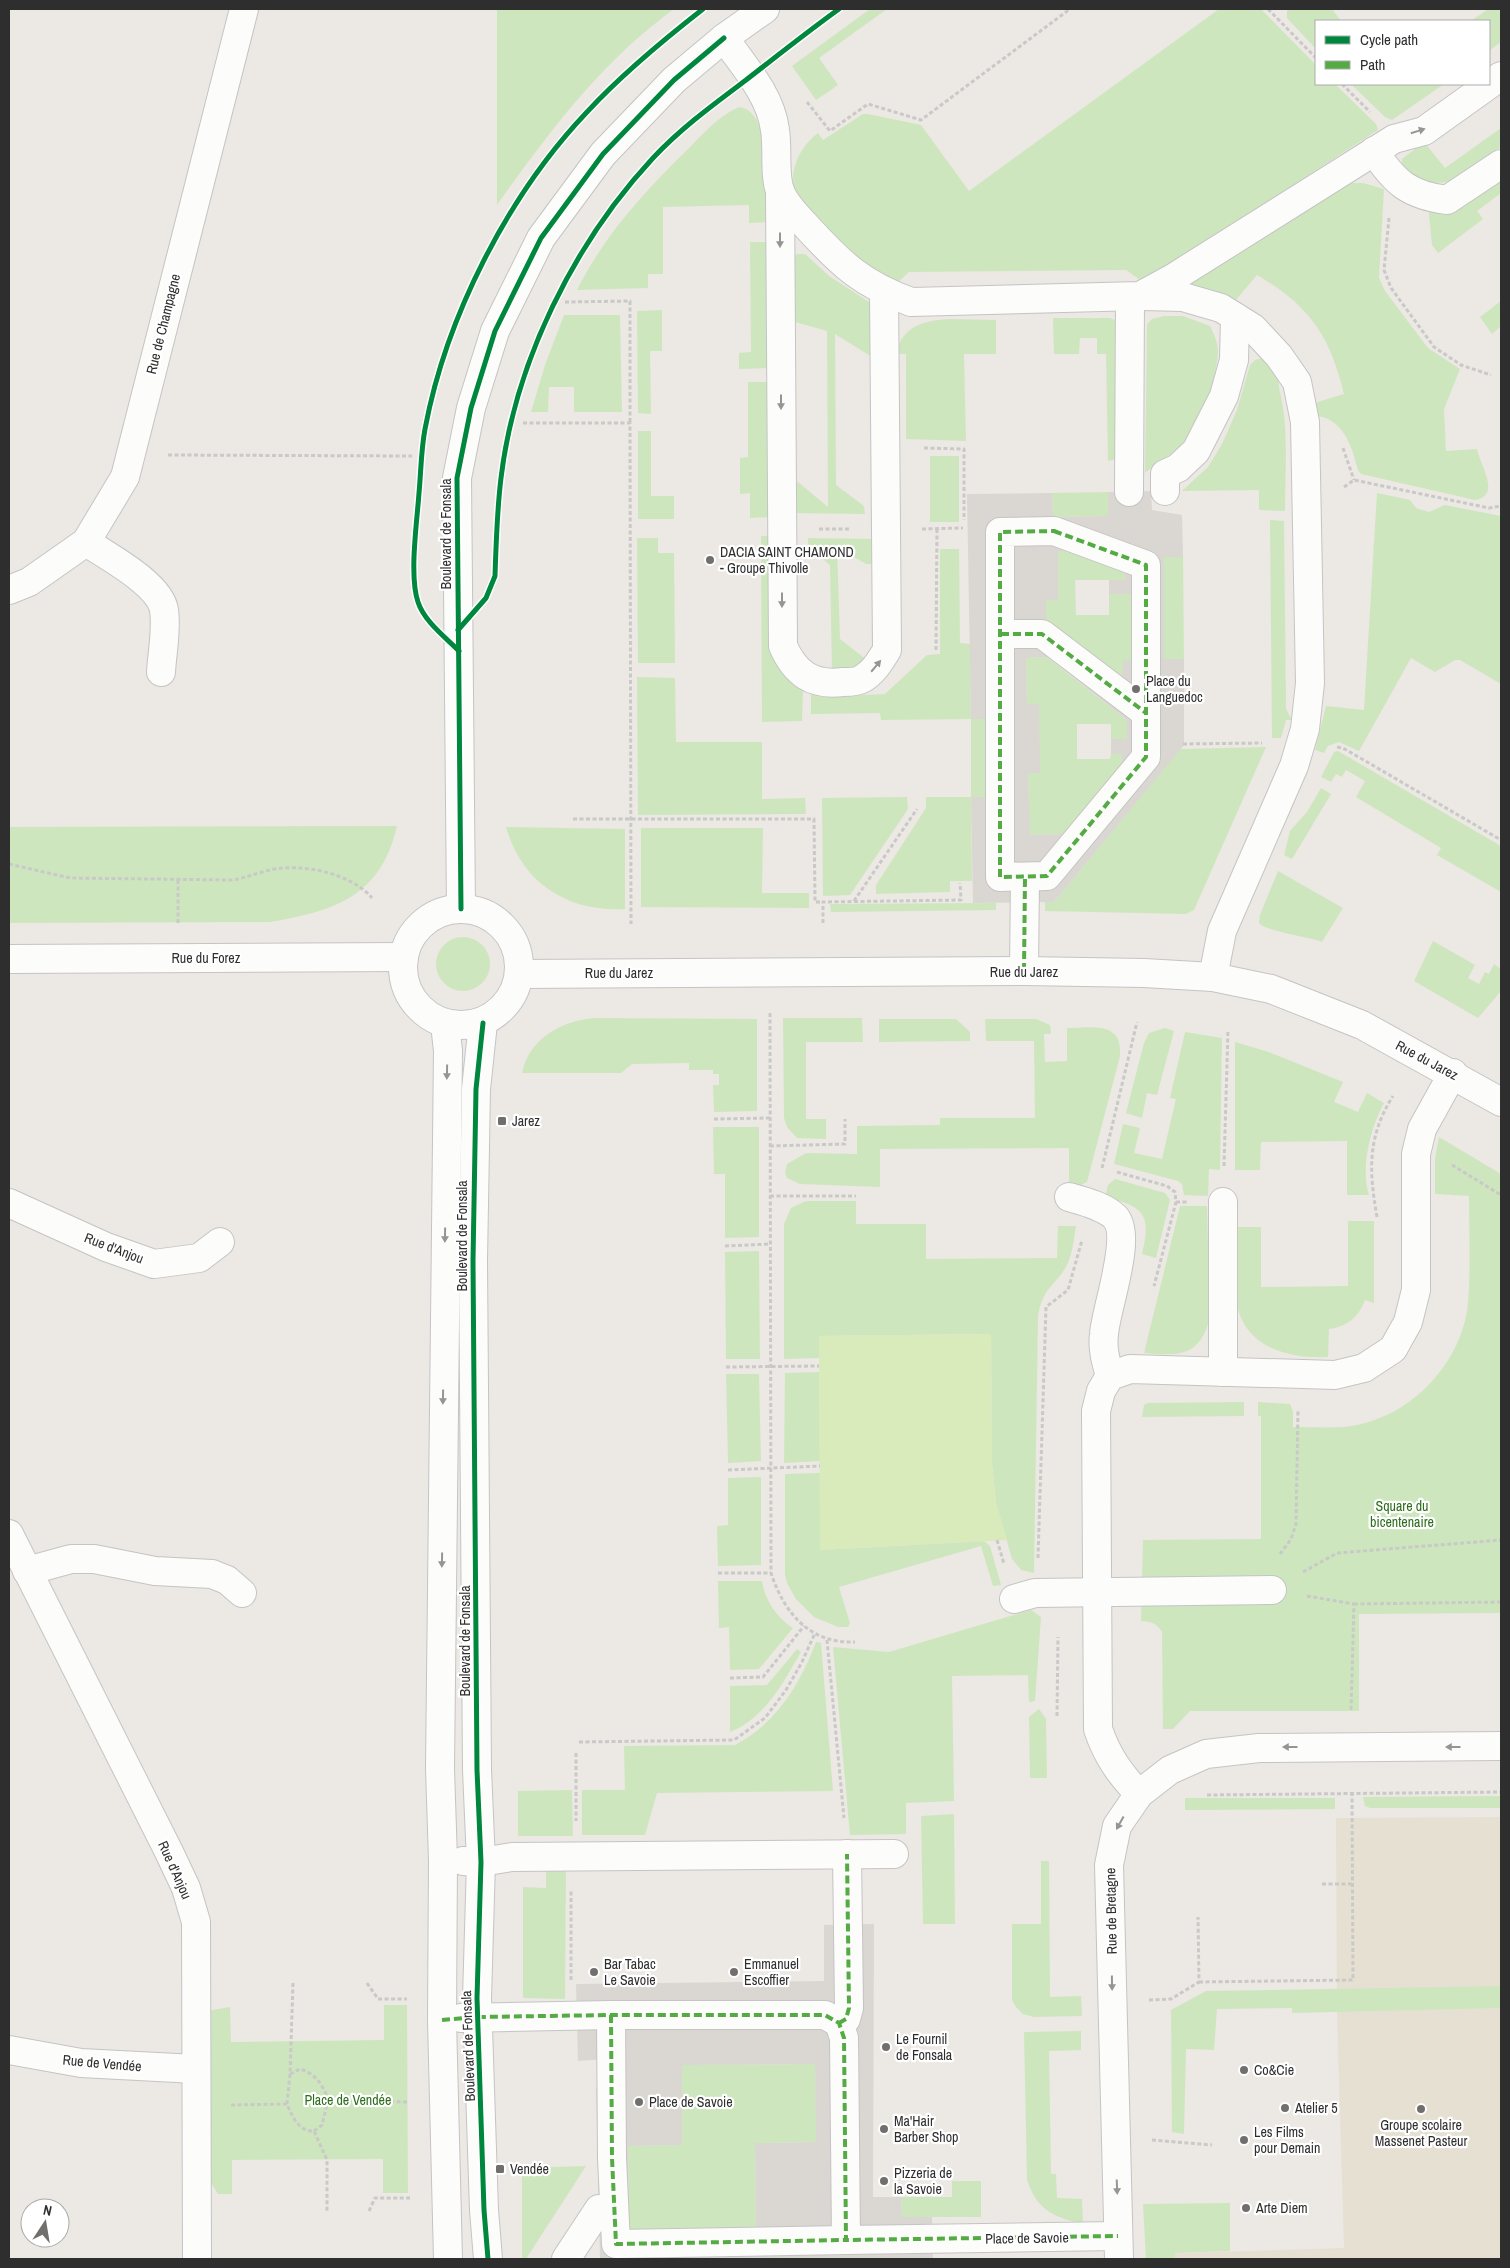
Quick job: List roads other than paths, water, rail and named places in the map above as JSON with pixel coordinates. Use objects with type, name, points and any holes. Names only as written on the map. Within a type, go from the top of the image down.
[{"type":"street","name":"Rue de Champagne","points":[[9,590],[29,582],[86,542],[125,477],[244,9]]},
{"type":"street","name":"Boulevard de Fonsala","points":[[461,909],[457,478],[471,408],[496,331],[541,238],[603,154],[674,80],[724,38],[765,9]]},
{"type":"street","points":[[724,38],[767,102],[775,129],[780,191],[783,646],[792,664],[810,679],[837,683],[861,680],[876,668],[887,650],[884,292]]},
{"type":"street","points":[[1490,84],[1501,76]]},
{"type":"street","points":[[1135,297],[1398,137],[1424,131],[1488,85]]},
{"type":"street","points":[[1374,151],[1401,185],[1430,198],[1447,200],[1501,164]]},
{"type":"street","points":[[780,191],[794,213],[837,260],[863,280],[884,292],[911,302],[1183,297],[1221,308],[1253,328],[1279,356],[1297,382],[1305,422],[1307,502],[1310,683],[1305,729],[1294,766],[1222,931],[1212,978]]},
{"type":"street","points":[[1129,492],[1135,297]]},
{"type":"street","points":[[1165,491],[1165,474],[1178,468],[1196,451],[1224,396],[1234,360],[1234,317]]},
{"type":"street","points":[[1000,532],[1054,532],[1146,566],[1146,757],[1047,876],[1000,877],[1001,634],[1000,532]]},
{"type":"street","points":[[86,542],[142,580],[155,593],[164,609],[161,672]]},
{"type":"street","points":[[1001,634],[1042,634],[1146,713]]},
{"type":"street","points":[[1024,971],[1025,877]]},
{"type":"street","points":[[461,909],[486,915],[503,926],[510,935],[518,953],[519,974],[517,986],[508,1004],[482,1023],[445,1024],[427,1015],[410,996],[403,977],[404,957],[411,938],[430,919],[448,911],[461,909]]},
{"type":"street","name":"Rue du Forez","points":[[9,959],[404,957]]},
{"type":"street","name":"Rue du Jarez","points":[[519,974],[1024,971],[1144,973],[1212,978],[1272,989],[1362,1025],[1453,1073],[1501,1102]]},
{"type":"street","name":"Boulevard de Fonsala","points":[[482,1023],[476,1089],[473,1262],[477,1770],[481,1862],[478,2017],[484,2210],[488,2259]]},
{"type":"street","name":"Boulevard de Fonsala","points":[[445,1024],[448,1051],[444,1262],[440,1769],[443,1860],[442,2020],[448,2259]]},
{"type":"street","points":[[1139,1794],[1114,1766],[1104,1747],[1098,1729],[1099,1592],[1096,1411],[1101,1391],[1110,1376],[1130,1369],[1335,1375],[1364,1368],[1392,1349],[1408,1322],[1416,1290],[1416,1154],[1422,1129],[1453,1073]]},
{"type":"street","points":[[1069,1197],[1092,1204],[1115,1218],[1121,1232],[1121,1252],[1104,1334],[1104,1354],[1110,1376]]},
{"type":"street","points":[[1223,1202],[1223,1372]]},
{"type":"street","name":"Rue d'Anjou","points":[[9,1203],[106,1247],[154,1264],[199,1258],[220,1242]]},
{"type":"street","points":[[444,1262],[473,1262]]},
{"type":"street","name":"Rue d'Anjou","points":[[9,1534],[186,1888],[196,1922],[197,2259]]},
{"type":"street","points":[[27,1571],[71,1559],[94,1559],[155,1571],[212,1574],[227,1580],[242,1593]]},
{"type":"street","points":[[1014,1599],[1035,1593],[1272,1590]]},
{"type":"street","name":"Rue de Bretagne","points":[[1118,2248],[1109,1864],[1117,1826],[1139,1794],[1170,1770],[1206,1754],[1259,1748],[1501,1746]]},
{"type":"street","points":[[440,1769],[477,1770]]},
{"type":"street","points":[[839,2023],[846,2019],[849,2008],[848,1854]]},
{"type":"street","points":[[443,1860],[481,1862],[512,1857],[894,1854]]},
{"type":"street","points":[[442,2020],[478,2017],[610,2015],[825,2015],[839,2023],[844,2038],[846,2240]]},
{"type":"street","name":"Place de Savoie","points":[[610,2015],[612,2158],[616,2244],[846,2240],[1118,2248]]},
{"type":"street","name":"Rue de Vendée","points":[[9,2050],[81,2063],[196,2069]]},
{"type":"street","points":[[445,2121],[482,2118]]},
{"type":"street","points":[[566,2259],[599,2209]]},
{"type":"place","name":"DACIA SAINT CHAMOND - Groupe Thivolle","points":[[710,560]]},
{"type":"place","name":"Place du Languedoc","points":[[1136,689]]},
{"type":"place","name":"Jarez","points":[[502,1121]]},
{"type":"place","name":"Bar Tabac Le Savoie","points":[[594,1972]]},
{"type":"place","name":"Emmanuel Escoffier","points":[[734,1972]]},
{"type":"place","name":"Le Fournil de Fonsala","points":[[886,2047]]},
{"type":"place","name":"Co&Cie","points":[[1244,2070]]},
{"type":"place","name":"Place de Savoie","points":[[639,2102]]},
{"type":"place","name":"Atelier 5","points":[[1285,2108]]},
{"type":"place","name":"Groupe scolaire Massenet Pasteur","points":[[1421,2109]]},
{"type":"place","name":"Ma'Hair Barber Shop","points":[[884,2129]]},
{"type":"place","name":"Les Films pour Demain","points":[[1244,2140]]},
{"type":"place","name":"Vendée","points":[[500,2169]]},
{"type":"place","name":"Pizzeria de la Savoie","points":[[884,2181]]},
{"type":"place","name":"Arte Diem","points":[[1246,2208]]},
{"type":"park label","name":"Square du bicentenaire","points":[[1402,1514]]},
{"type":"park label","name":"Place de Vendée","points":[[348,2100]]}]
